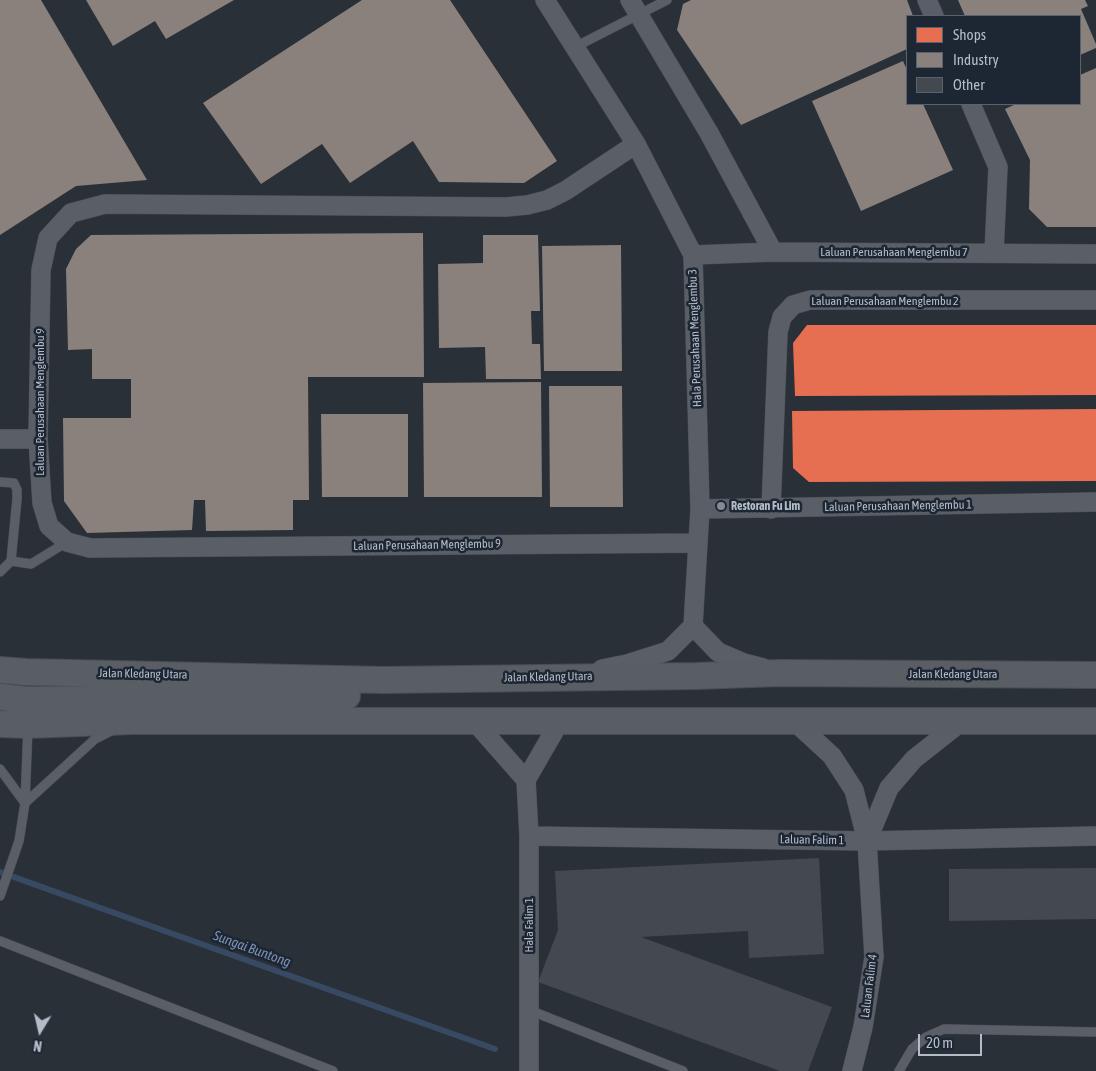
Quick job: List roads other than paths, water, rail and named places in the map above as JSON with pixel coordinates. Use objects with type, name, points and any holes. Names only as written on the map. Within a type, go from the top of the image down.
[{"type":"main road","name":"Jalan Kledang Utara","points":[[0,670],[383,680],[696,676],[780,673],[1096,675]]},
{"type":"main road","points":[[0,724],[28,712],[557,694],[696,676]]},
{"type":"main road","points":[[0,697],[28,712],[133,721],[1096,721]]},
{"type":"street","name":"Hala Perusahaan Menglembu 3","points":[[545,0],[636,144],[693,255],[700,509],[693,626]]},
{"type":"street","points":[[927,0],[934,15]]},
{"type":"street","points":[[635,8],[709,133],[774,252]]},
{"type":"street","points":[[971,105],[998,167],[994,253]]},
{"type":"street","name":"Laluan Perusahaan Menglembu 9","points":[[636,144],[565,191],[547,200],[527,206],[105,204],[71,214],[48,238],[42,270],[38,439],[42,503],[49,526],[67,542],[90,548],[698,543]]},
{"type":"street","name":"Laluan Perusahaan Menglembu 7","points":[[693,255],[774,252],[1096,254]]},
{"type":"street","name":"Laluan Perusahaan Menglembu 2","points":[[771,509],[778,332],[782,317],[793,305],[810,300],[1096,300]]},
{"type":"street","points":[[0,438],[38,439]]},
{"type":"street","name":"Laluan Perusahaan Menglembu 1","points":[[700,509],[1096,502]]},
{"type":"street","points":[[569,677],[627,664],[668,651],[693,626],[718,652],[744,663],[780,673]]},
{"type":"street","points":[[474,721],[526,780],[560,721]]},
{"type":"street","name":"Laluan Falim 4","points":[[794,721],[832,756],[854,790],[867,840],[874,957],[863,1027],[852,1071]]},
{"type":"street","name":"Laluan Falim 4","points":[[867,840],[889,788],[914,758],[961,722]]},
{"type":"street","name":"Hala Falim 1","points":[[526,780],[529,836],[529,1071]]},
{"type":"street","name":"Laluan Falim 1","points":[[529,836],[867,840],[1096,836]]},
{"type":"lane","points":[[575,47],[635,8],[667,0]]},
{"type":"lane","points":[[0,482],[14,483],[17,490],[11,561],[0,572]]},
{"type":"lane","points":[[11,561],[31,564],[67,542]]},
{"type":"lane","points":[[0,896],[19,841],[25,803],[28,712]]},
{"type":"lane","points":[[25,803],[95,739],[133,721]]},
{"type":"lane","points":[[0,769],[25,803]]},
{"type":"lane","points":[[0,941],[333,1071]]},
{"type":"lane","points":[[529,1010],[683,1071]]},
{"type":"lane","points":[[900,1071],[912,1049],[926,1037],[944,1029],[1096,1032]]},
{"type":"waterway","name":"Sungai Buntong","points":[[0,872],[495,1049]]},
{"type":"place","name":"Restoran Fu Lim","points":[[721,506]]}]
